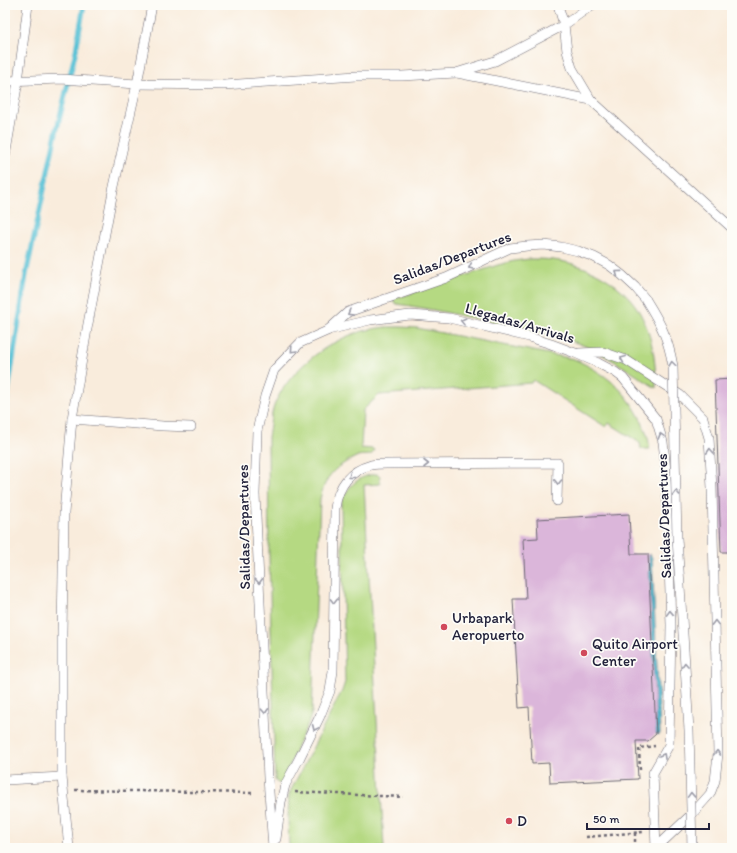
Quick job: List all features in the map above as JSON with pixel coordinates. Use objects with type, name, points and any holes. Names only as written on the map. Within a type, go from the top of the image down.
[{"type":"lane","points":[[5,157],[18,80],[28,5]]},
{"type":"lane","points":[[69,848],[62,777],[62,632],[64,513],[72,419],[107,222],[137,84],[152,5]]},
{"type":"lane","points":[[558,5],[564,25],[567,50],[572,68],[591,100],[732,228]]},
{"type":"lane","points":[[5,81],[61,79],[137,84],[224,85],[356,76],[402,76],[456,73],[495,61],[564,25],[592,5]]},
{"type":"lane","points":[[456,73],[591,100]]},
{"type":"lane","name":"Salidas/Departures","points":[[274,848],[268,778],[255,494],[257,431],[265,396],[274,370],[300,343],[327,331],[348,312],[446,278],[510,248],[544,246],[561,247],[594,257],[622,276],[635,287],[646,300],[658,320],[670,350],[673,366],[677,538],[689,730],[692,848]]},
{"type":"lane","name":"Llegadas/Arrivals","points":[[327,331],[370,320],[410,315],[449,318],[529,337],[575,353],[615,372],[623,378],[656,419],[663,442],[666,470],[670,625],[669,745],[653,773],[656,848]]},
{"type":"lane","points":[[575,353],[603,352],[626,360],[657,379],[680,394],[703,418],[709,438],[712,488],[718,747],[715,781],[710,794],[656,848]]},
{"type":"lane","points":[[72,419],[191,427]]},
{"type":"lane","points":[[274,848],[285,785],[311,737],[326,702],[332,681],[335,508],[339,490],[345,481],[351,474],[372,465],[558,463],[557,501]]},
{"type":"lane","points":[[5,780],[62,777]]},
{"type":"path","points":[[74,790],[254,792]]},
{"type":"path","points":[[295,792],[403,797]]},
{"type":"path","points":[[635,832],[635,848]]},
{"type":"path","points":[[586,837],[643,832]]},
{"type":"green space","points":[[529,259],[556,260],[571,263],[593,271],[613,283],[630,299],[642,317],[650,336],[654,357],[656,388],[599,352],[578,343],[513,326],[397,304],[393,301],[394,299],[498,265]]},
{"type":"green space","points":[[386,327],[417,328],[574,359],[585,364],[596,370],[614,384],[629,401],[642,422],[648,439],[649,449],[641,449],[640,443],[609,423],[606,427],[533,380],[531,383],[379,395],[363,410],[361,448],[373,449],[373,453],[369,455],[360,455],[337,468],[329,477],[322,490],[320,499],[312,712],[283,784],[280,784],[275,780],[269,555],[268,437],[274,405],[290,379],[299,369],[321,351],[356,333]]},
{"type":"green space","points":[[377,474],[380,476],[380,484],[364,485],[384,848],[289,848],[288,818],[290,792],[342,691],[345,682],[341,504],[346,492],[354,483],[364,477]]},
{"type":"water","points":[[649,554],[652,558],[660,734],[656,734]]},
{"type":"building","points":[[732,379],[732,552],[721,552],[715,380]]},
{"type":"building","name":"Quito Airport Center","points":[[629,514],[631,554],[648,554],[656,734],[648,741],[636,741],[638,779],[550,783],[549,763],[532,764],[529,707],[519,708],[513,599],[526,599],[523,539],[538,538],[537,519]]},
{"type":"waterway","points":[[5,411],[26,275],[56,133],[76,50],[84,5]]},
{"type":"place","name":"Urbapark Aeropuerto","points":[[444,627]]},
{"type":"place","name":"Quito Airport Center","points":[[584,653]]},
{"type":"place","name":"D","points":[[509,821]]}]
